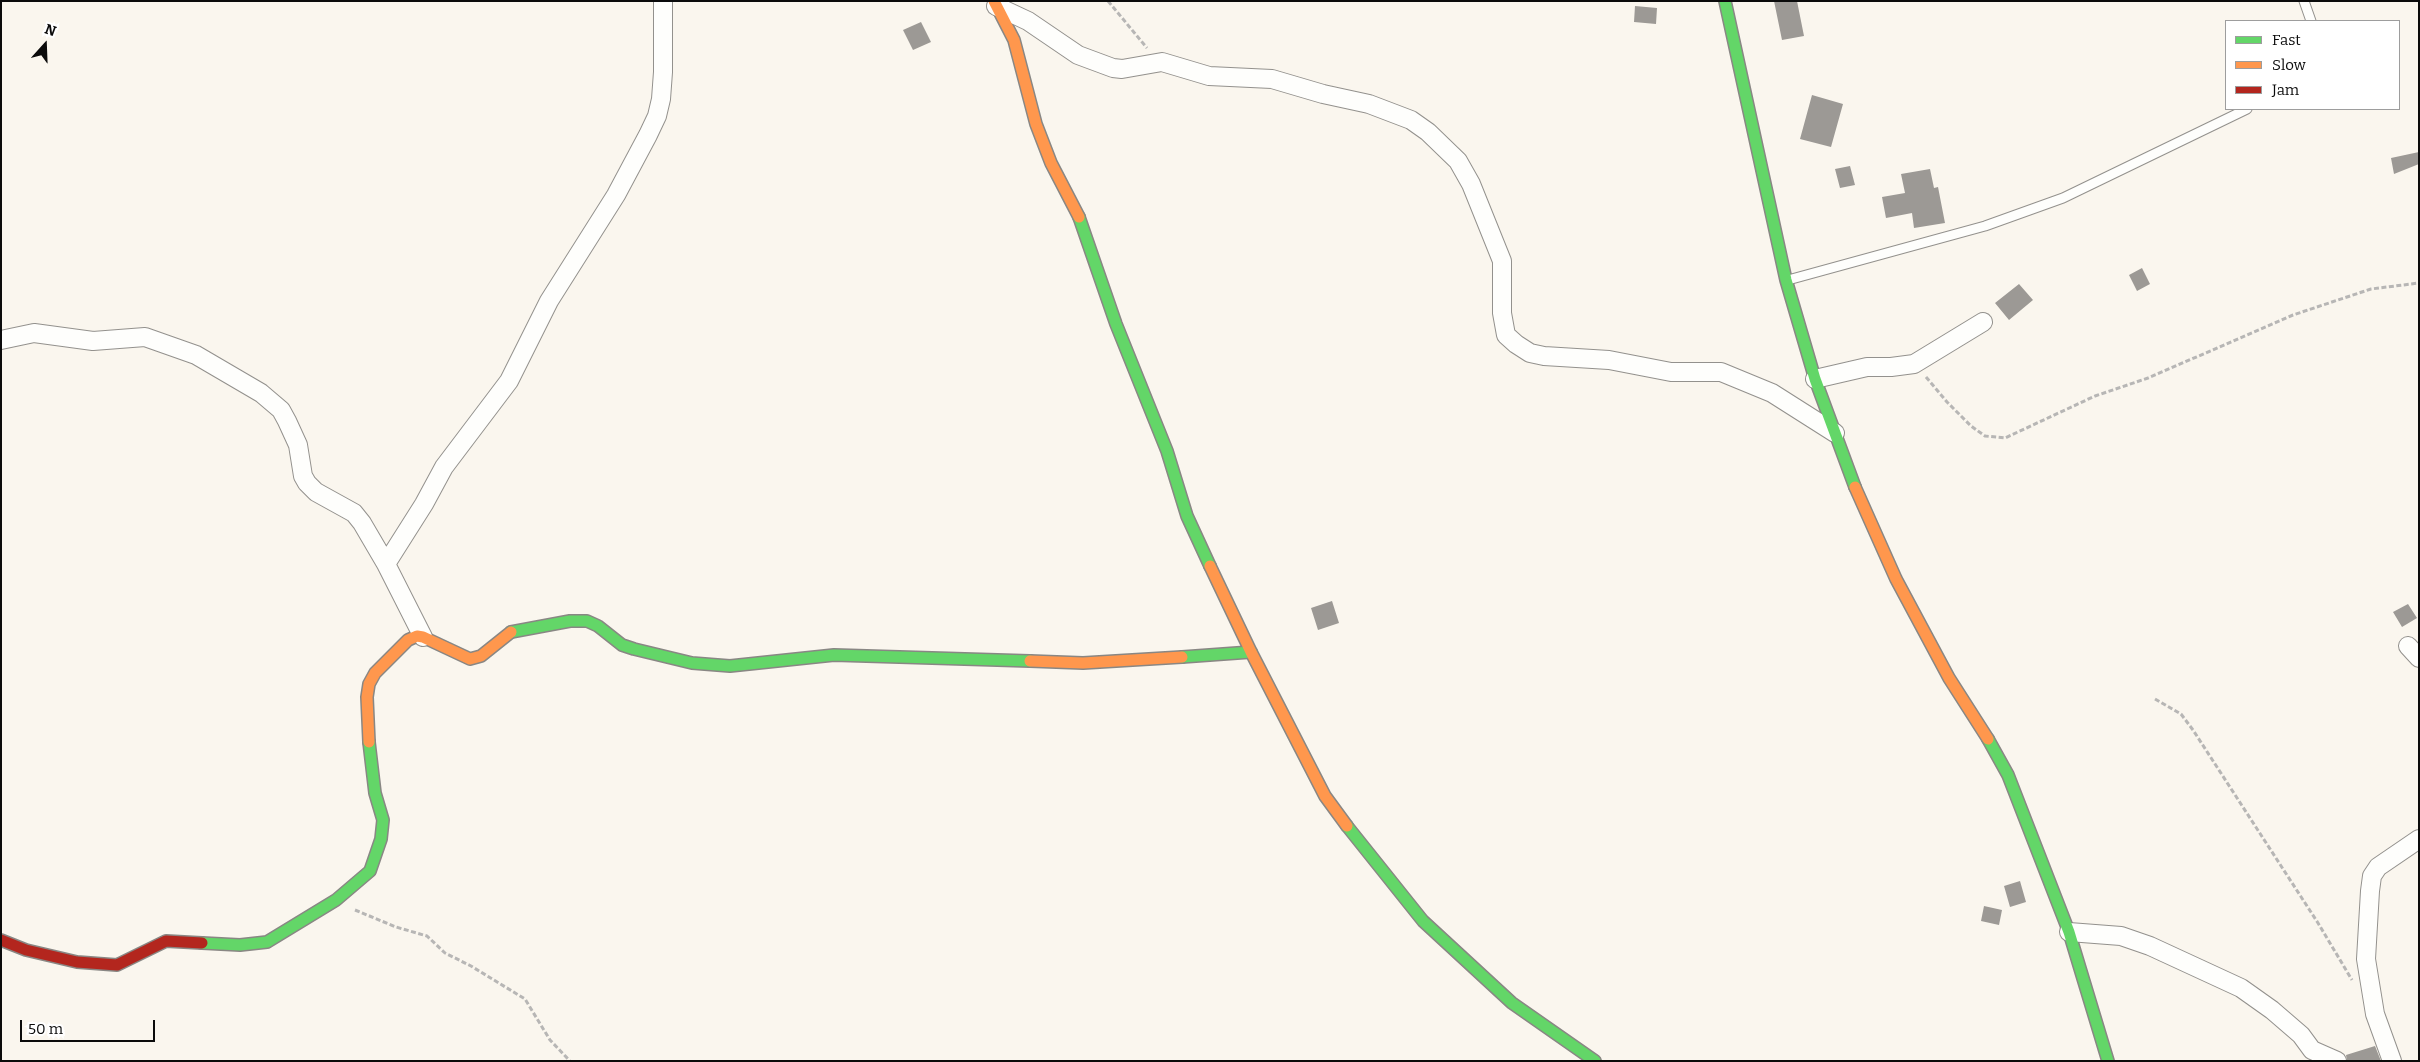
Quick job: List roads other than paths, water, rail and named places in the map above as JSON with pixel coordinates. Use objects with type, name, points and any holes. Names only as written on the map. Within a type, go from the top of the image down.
[{"type":"street","points":[[386,564],[424,504],[444,467],[509,381],[548,301],[616,195],[648,135],[657,116],[661,99],[663,1]]},
{"type":"street","points":[[1726,1],[1786,280],[1815,379],[1851,478],[1896,579],[1949,678],[1997,753],[2008,775],[2069,932],[2108,1061]]},
{"type":"street","points":[[995,3],[1028,21],[1078,55],[1113,68],[1122,69],[1162,62],[1209,76],[1272,79],[1323,94],[1369,104],[1410,120],[1428,132],[1458,161],[1471,184],[1502,261],[1502,313],[1506,335],[1530,353],[1556,358],[1609,360],[1671,372],[1721,372],[1772,393],[1835,433]]},
{"type":"street","points":[[995,3],[1014,40],[1036,124],[1089,243],[1116,324],[1167,451],[1187,516],[1251,652],[1336,813],[1372,855],[1423,921],[1512,1003],[1595,1061]]},
{"type":"street","points":[[1815,379],[1867,367],[1891,367],[1914,364],[1983,322]]},
{"type":"street","points":[[1,340],[34,333],[94,340],[145,337],[204,359],[260,393],[281,410],[298,445],[303,476],[307,483],[316,492],[354,513],[386,564],[423,637]]},
{"type":"street","points":[[1,940],[26,950],[77,962],[117,965],[166,941],[240,945],[267,942],[336,900],[370,871],[381,838],[383,820],[376,793],[369,745],[367,697],[370,684],[375,673],[408,640],[417,636],[470,659],[481,656],[511,632],[519,629],[570,621],[587,621],[598,626],[622,645],[634,649],[692,663],[730,666],[834,655],[1083,664],[1251,652]]},
{"type":"street","points":[[2392,1061],[2375,1014],[2366,959],[2370,891],[2372,876],[2378,868],[2419,839]]},
{"type":"street","points":[[2069,932],[2121,936],[2150,946],[2241,988],[2272,1010],[2300,1035],[2312,1050],[2337,1061]]},
{"type":"lane","points":[[2304,1],[2310,20]]},
{"type":"lane","points":[[1786,280],[1985,226],[2063,198],[2246,110]]}]
